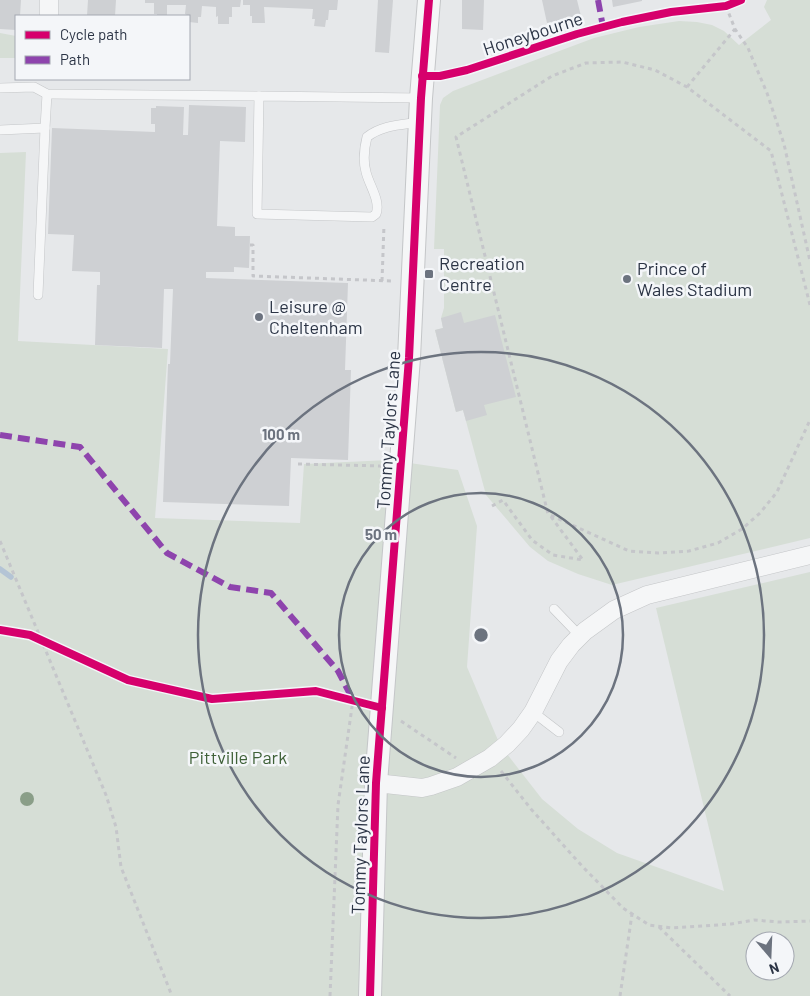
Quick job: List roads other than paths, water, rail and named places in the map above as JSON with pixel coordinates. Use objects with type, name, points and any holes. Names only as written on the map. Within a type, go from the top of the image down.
[{"type":"street","points":[[49,15],[50,0]]},
{"type":"street","name":"Tommy Taylors Lane","points":[[370,996],[376,783],[410,358],[422,76],[429,0]]},
{"type":"street","points":[[376,783],[422,788],[440,784],[473,769],[490,758],[511,739],[533,712],[559,661],[580,636],[599,619],[614,610],[648,595],[810,555]]},
{"type":"lane","points":[[0,88],[34,87],[47,94],[421,98]]},
{"type":"lane","points":[[38,295],[47,94]]},
{"type":"lane","points":[[260,96],[257,214],[372,217],[376,214],[377,204],[366,172],[364,153],[367,137],[388,126],[420,122]]},
{"type":"lane","points":[[0,130],[45,128]]},
{"type":"lane","points":[[554,609],[580,636]]},
{"type":"lane","points":[[533,712],[559,732]]},
{"type":"waterway","points":[[0,569],[11,577]]},
{"type":"place","name":"Recreation Centre","points":[[429,274]]},
{"type":"place","name":"Prince of Wales Stadium","points":[[627,279]]},
{"type":"place","name":"Leisure @ Cheltenham","points":[[259,317]]},
{"type":"park label","name":"Pittville Park","points":[[238,758]]}]
